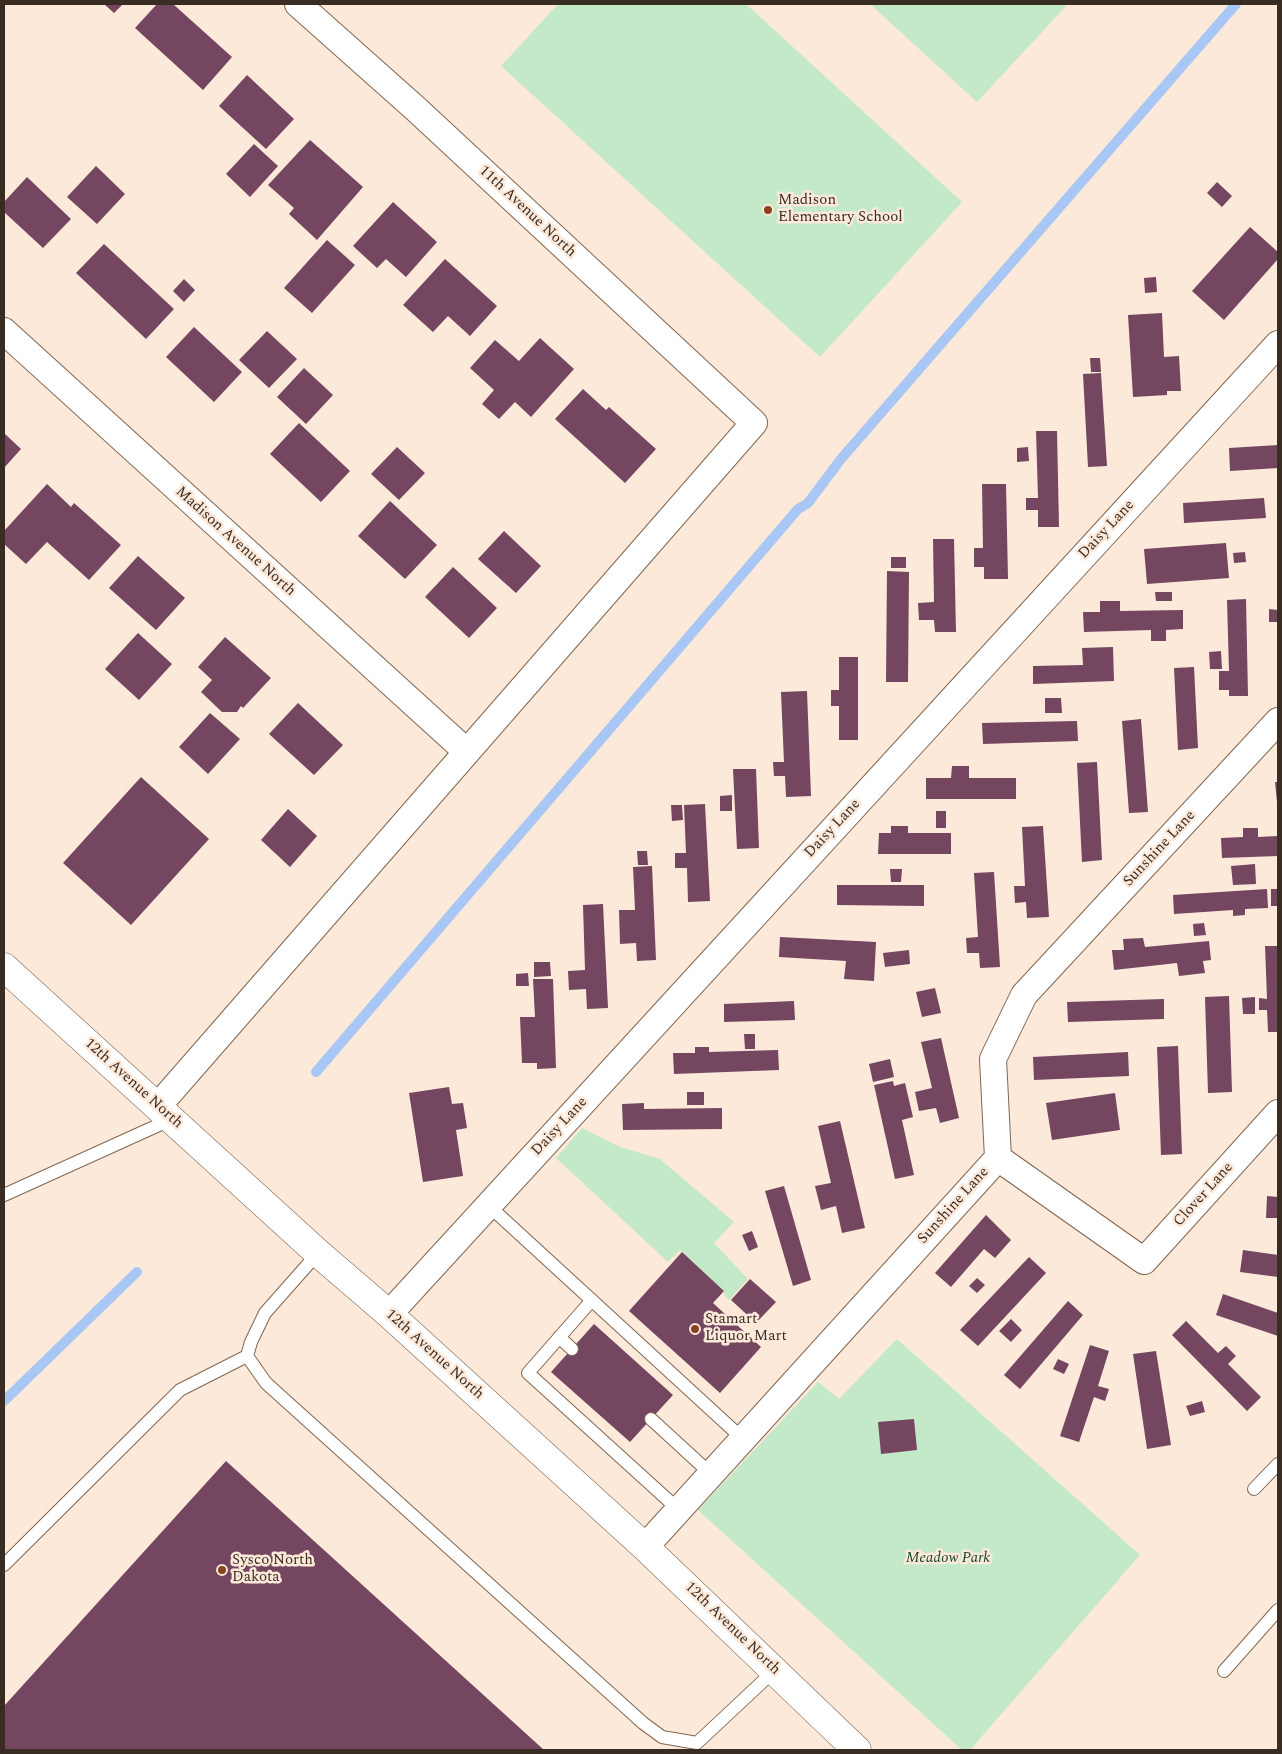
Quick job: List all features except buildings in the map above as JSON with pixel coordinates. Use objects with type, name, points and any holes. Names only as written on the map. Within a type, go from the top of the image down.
[{"type":"main road","name":"12th Avenue North","points":[[4,967],[645,1547],[776,1670],[857,1750]]},
{"type":"street","name":"11th Avenue North","points":[[298,4],[416,109],[754,423],[467,752]]},
{"type":"street","name":"Madison Avenue North","points":[[4,331],[467,752]]},
{"type":"street","name":"Daisy Lane","points":[[389,1314],[1278,344]]},
{"type":"street","name":"Sunshine Lane","points":[[645,1547],[998,1158],[993,1060],[1024,995],[1278,720]]},
{"type":"street","points":[[165,1112],[467,752]]},
{"type":"street","name":"Clover Lane","points":[[998,1158],[1144,1261],[1278,1113]]},
{"type":"lane","points":[[4,1195],[165,1112]]},
{"type":"lane","points":[[488,1205],[743,1439]]},
{"type":"lane","points":[[4,1565],[180,1390],[247,1356],[264,1313],[318,1253]]},
{"type":"lane","points":[[592,1300],[528,1373],[679,1510]]},
{"type":"lane","points":[[559,1337],[572,1349]]},
{"type":"lane","points":[[247,1356],[266,1383],[643,1723],[662,1737],[696,1747],[776,1670]]},
{"type":"lane","points":[[651,1419],[711,1474]]},
{"type":"lane","points":[[1254,1489],[1278,1464]]},
{"type":"lane","points":[[1224,1671],[1278,1610]]},
{"type":"green space","points":[[558,4],[746,4],[962,202],[820,357],[501,66]]},
{"type":"green space","points":[[870,4],[1068,4],[977,102]]},
{"type":"green space","points":[[582,1128],[620,1147],[660,1159],[734,1222],[714,1243],[748,1279],[729,1300],[724,1295],[724,1291],[680,1250],[668,1262],[556,1158]]},
{"type":"green space","name":"Meadow Park","points":[[897,1339],[1140,1555],[970,1750],[962,1750],[698,1510],[818,1382],[839,1399]]},
{"type":"waterway","points":[[316,1072],[798,509],[808,503],[841,459],[1236,4]]},
{"type":"waterway","points":[[4,1401],[137,1272]]},
{"type":"place","name":"Madison Elementary School","points":[[768,210]]},
{"type":"place","name":"Stamart Liquor Mart","points":[[695,1329]]},
{"type":"place","name":"Sysco North Dakota","points":[[222,1570]]}]
